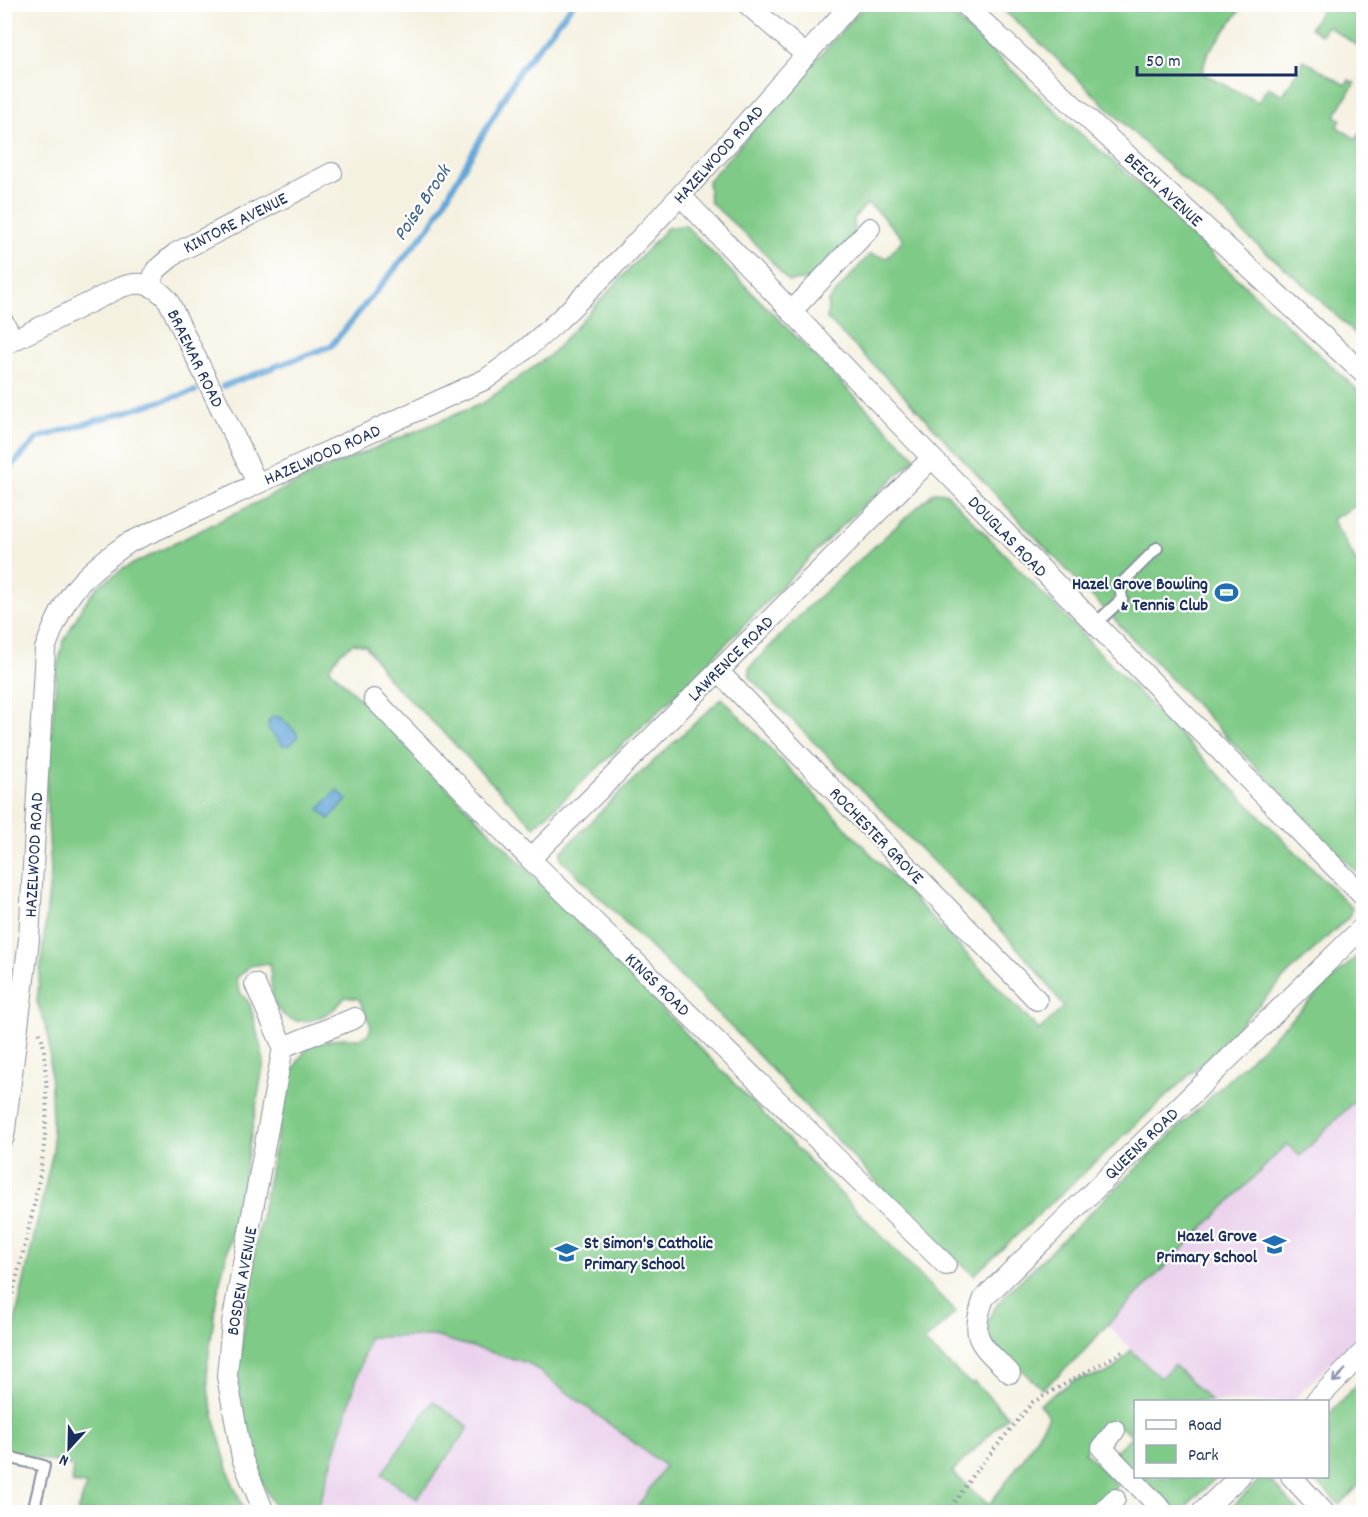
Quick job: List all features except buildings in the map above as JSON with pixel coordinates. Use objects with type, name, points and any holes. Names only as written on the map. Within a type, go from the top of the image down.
[{"type":"street","points":[[747,4],[806,55]]},
{"type":"street","name":"HAZELWOOD ROAD","points":[[4,1137],[28,939],[45,649],[57,618],[70,594],[90,570],[128,543],[486,379],[516,359],[599,281],[681,196],[851,4]]},
{"type":"street","name":"BEECH AVENUE","points":[[964,4],[1364,374]]},
{"type":"street","name":"KINTORE AVENUE","points":[[150,285],[156,270],[176,253],[332,173]]},
{"type":"street","name":"DOUGLAS ROAD","points":[[681,196],[932,458],[1364,897]]},
{"type":"street","points":[[791,312],[870,228]]},
{"type":"street","points":[[4,323],[9,343],[119,288],[130,284],[150,285]]},
{"type":"street","name":"BRAEMAR ROAD","points":[[150,285],[168,300],[257,483]]},
{"type":"street","name":"LAWRENCE ROAD","points":[[530,859],[932,458]]},
{"type":"street","name":"ROCHESTER GROVE","points":[[718,671],[1037,1000]]},
{"type":"street","name":"KINGS ROAD","points":[[374,699],[530,859],[946,1265]]},
{"type":"street","name":"QUEENS ROAD","points":[[1010,1373],[979,1342],[975,1321],[984,1298],[1364,926]]},
{"type":"street","points":[[255,984],[283,1047],[355,1018]]},
{"type":"street","name":"BOSDEN AVENUE","points":[[263,1512],[242,1458],[227,1376],[232,1323],[283,1047]]},
{"type":"street","points":[[1316,1400],[1364,1352]]},
{"type":"street","points":[[1115,1430],[1102,1448],[1164,1512]]},
{"type":"street","points":[[1202,1512],[1238,1478]]},
{"type":"street","points":[[1293,1478],[1324,1512]]},
{"type":"lane","points":[[1095,625],[1122,599],[1120,585],[1157,548]]},
{"type":"lane","points":[[4,1456],[44,1466],[33,1512]]},
{"type":"lane","points":[[359,1512],[377,1512]]},
{"type":"path","points":[[4,1329],[45,1152],[47,1081],[43,1038],[38,1029]]},
{"type":"path","points":[[948,1512],[972,1476],[1034,1402],[1122,1352]]},
{"type":"shaded area","name":"Hazel Grove Primary School","points":[[1363,1092],[1363,1330],[1293,1400],[1210,1400],[1174,1365],[1160,1378],[1107,1325],[1288,1144],[1300,1156]]},
{"type":"shaded area","points":[[380,1295],[952,1472],[989,1505],[985,1512],[317,1512]]},
{"type":"green space","points":[[1325,4],[1363,5],[1363,49],[1327,26],[1321,35],[1310,28]]},
{"type":"green space","points":[[865,5],[942,5],[1082,135],[1177,216],[1213,256],[1363,395],[1363,502],[1332,519],[1363,573],[1363,879],[1018,519],[898,389],[827,319],[828,301],[870,254],[887,258],[903,239],[875,209],[867,204],[854,218],[855,235],[807,280],[788,281],[760,248],[710,202],[708,181]]},
{"type":"green space","points":[[997,5],[1244,5],[1207,54],[1202,73],[1258,102],[1268,87],[1283,95],[1304,60],[1345,85],[1349,80],[1355,83],[1335,115],[1341,120],[1337,127],[1356,139],[1363,128],[1363,342],[1307,287],[1242,232],[1228,215],[1168,165]]},
{"type":"green space","points":[[685,225],[916,458],[835,532],[676,695],[534,827],[443,732],[390,681],[366,646],[354,643],[341,652],[329,668],[956,1312],[924,1342],[971,1384],[974,1382],[1008,1416],[952,1472],[989,1505],[1023,1459],[1049,1416],[1039,1404],[1075,1380],[1105,1374],[1114,1369],[1131,1350],[1160,1378],[1174,1365],[1210,1400],[1134,1400],[1134,1472],[1114,1452],[1132,1436],[1114,1423],[1085,1452],[1118,1486],[1093,1512],[634,1512],[665,1466],[528,1363],[434,1336],[369,1337],[317,1512],[277,1512],[254,1466],[237,1378],[256,1243],[287,1085],[299,1059],[311,1044],[342,1038],[360,1039],[369,1033],[371,1026],[359,999],[345,997],[330,1012],[320,1017],[300,1021],[290,1019],[282,1014],[275,1004],[269,963],[250,966],[236,979],[240,992],[250,1004],[264,1061],[241,1194],[217,1295],[207,1369],[209,1395],[222,1448],[231,1479],[245,1512],[213,1512],[170,1503],[167,1512],[77,1512],[87,1485],[72,1483],[73,1466],[5,1451],[5,1366],[53,1151],[49,1037],[37,1002],[51,872],[46,787],[57,669],[63,643],[82,607],[98,586],[125,568],[320,471],[483,403],[550,355],[667,228]]},
{"type":"green space","points":[[934,492],[946,493],[1147,702],[1352,908],[1351,915],[1289,973],[1212,1054],[974,1275],[897,1204],[742,1038],[561,859],[561,852],[618,794],[722,698],[1039,1030],[1064,1007],[1039,973],[1002,931],[750,678],[749,668],[810,605]]},
{"type":"green space","points":[[1363,950],[1363,1092],[1300,1156],[1287,1144],[1107,1325],[1078,1358],[1042,1389],[989,1340],[988,1321],[997,1305]]},
{"type":"green space","points":[[1363,1378],[1363,1481],[1340,1505],[1312,1478],[1329,1478],[1329,1414]]},
{"type":"green space","points":[[433,1401],[469,1427],[417,1499],[382,1474]]},
{"type":"green space","points":[[1141,1478],[1216,1478],[1180,1512]]},
{"type":"green space","points":[[1261,1478],[1265,1478],[1270,1480],[1300,1512],[1227,1512]]},
{"type":"water","points":[[272,717],[280,717],[297,733],[297,738],[290,745],[283,745],[269,730],[268,723]]},
{"type":"water","points":[[337,790],[347,800],[329,819],[319,809]]},
{"type":"waterway","name":"Poise Brook","points":[[223,386],[331,346],[431,225],[520,70],[573,4]]},
{"type":"waterway","name":"Poise Brook","points":[[4,474],[38,438],[195,391]]},
{"type":"place","name":"Hazel Grove Bowling & Tennis Club","points":[[1226,593]]},
{"type":"place","name":"Hazel Grove Primary School","points":[[1275,1245]]},
{"type":"place","name":"St Simon's Catholic Primary School","points":[[566,1252]]}]
